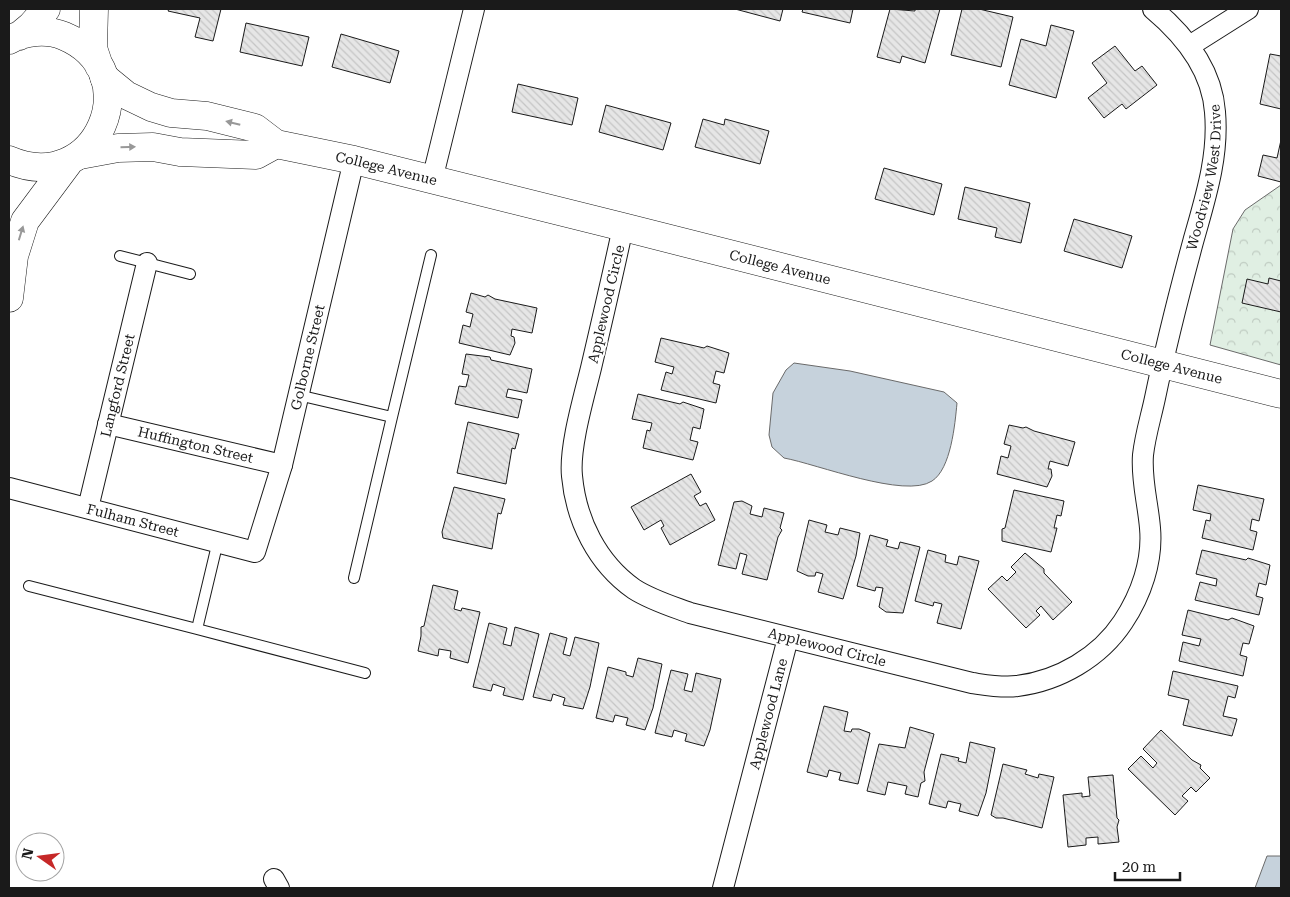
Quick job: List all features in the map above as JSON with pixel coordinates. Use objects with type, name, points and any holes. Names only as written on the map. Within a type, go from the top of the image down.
[{"type":"main road","points":[[14,38],[31,26],[46,9]]},
{"type":"main road","points":[[9,298],[14,256],[25,221],[74,159],[89,147],[103,126],[108,102],[102,71],[93,48],[94,9]]},
{"type":"main road","name":"College Avenue","points":[[14,38],[36,32],[61,35],[83,47],[102,71],[126,96],[171,113],[207,116],[255,128],[276,144],[354,160],[1281,394]]},
{"type":"main road","points":[[9,160],[32,168],[44,168],[118,148],[153,146],[180,152],[256,155],[276,144]]},
{"type":"street","points":[[432,180],[474,9]]},
{"type":"street","name":"Woodview West Drive","points":[[1153,9],[1191,45],[1206,78],[1215,109],[1214,160],[1162,364]]},
{"type":"street","points":[[1191,45],[1248,9]]},
{"type":"street","name":"Golborne Street","points":[[256,552],[282,465],[354,160]]},
{"type":"street","name":"Applewood Circle","points":[[623,227],[577,429],[572,475],[582,522],[600,555],[634,589],[659,602],[690,613],[788,638],[972,684],[1016,686],[1038,682],[1076,667],[1107,643],[1123,622],[1136,600],[1146,575],[1151,551],[1150,528],[1142,477],[1143,454],[1162,364]]},
{"type":"street","name":"Langford Street","points":[[88,508],[146,263]]},
{"type":"street","name":"Huffington Street","points":[[108,424],[282,465]]},
{"type":"street","name":"Fulham Street","points":[[9,488],[256,552]]},
{"type":"street","name":"Applewood Lane","points":[[723,888],[788,638]]},
{"type":"lane","points":[[120,256],[190,274]]},
{"type":"lane","points":[[354,578],[431,256]]},
{"type":"lane","points":[[298,395],[392,417]]},
{"type":"lane","points":[[196,629],[218,541]]},
{"type":"lane","points":[[29,586],[365,672]]},
{"type":"green space","points":[[1281,185],[1281,365],[1210,345],[1233,229],[1245,210]]},
{"type":"shaded area","points":[[794,363],[850,371],[944,392],[957,403],[951,445],[944,467],[932,481],[919,485],[902,486],[860,478],[784,458],[772,447],[769,435],[773,393],[786,370]]},
{"type":"shaded area","points":[[1267,856],[1281,856],[1281,888],[1255,888]]},
{"type":"building","points":[[169,9],[221,9],[213,41],[195,37],[200,18],[168,11]]},
{"type":"building","points":[[735,9],[783,9],[780,21]]},
{"type":"building","points":[[803,9],[853,9],[850,23],[802,12]]},
{"type":"building","points":[[890,9],[915,11],[915,9],[940,9],[925,63],[902,56],[900,63],[877,57]]},
{"type":"building","points":[[962,9],[979,9],[1013,17],[1001,67],[951,55]]},
{"type":"building","points":[[246,23],[309,37],[302,66],[240,52]]},
{"type":"building","points":[[1051,25],[1074,31],[1056,98],[1009,85],[1021,39],[1046,46]]},
{"type":"building","points":[[341,34],[399,51],[390,83],[332,67]]},
{"type":"building","points":[[1115,46],[1135,71],[1142,66],[1157,85],[1126,109],[1122,104],[1104,118],[1088,98],[1107,83],[1092,63]]},
{"type":"building","points":[[1270,54],[1281,56],[1281,109],[1260,104]]},
{"type":"building","points":[[518,84],[578,98],[572,125],[512,112]]},
{"type":"building","points":[[606,105],[671,123],[663,150],[599,132]]},
{"type":"building","points":[[703,119],[724,125],[725,119],[769,131],[760,164],[695,147]]},
{"type":"building","points":[[1281,140],[1281,182],[1258,176],[1263,155],[1277,158]]},
{"type":"building","points":[[884,168],[942,184],[934,215],[875,199]]},
{"type":"building","points":[[965,187],[1030,203],[1021,243],[995,237],[997,228],[958,219]]},
{"type":"building","points":[[1074,219],[1132,236],[1122,268],[1064,251]]},
{"type":"building","points":[[1269,278],[1281,281],[1281,312],[1242,303],[1247,279],[1268,284]]},
{"type":"building","points":[[471,293],[485,297],[488,295],[495,299],[537,308],[532,333],[512,329],[511,336],[514,337],[515,343],[510,355],[459,343],[463,325],[470,327],[473,314],[466,312]]},
{"type":"building","points":[[661,338],[704,348],[707,346],[729,353],[724,373],[716,371],[713,383],[720,385],[716,403],[661,390],[666,372],[672,374],[674,367],[655,362]]},
{"type":"building","points":[[466,354],[490,357],[491,360],[532,369],[527,393],[508,389],[506,397],[522,400],[518,418],[455,404],[459,386],[466,387],[469,375],[462,374]]},
{"type":"building","points":[[638,394],[680,404],[683,402],[704,409],[700,429],[693,427],[690,440],[698,442],[693,460],[643,448],[647,430],[650,431],[652,423],[632,419]]},
{"type":"building","points":[[468,422],[519,434],[515,449],[512,448],[506,484],[457,473]]},
{"type":"building","points":[[1009,425],[1026,427],[1075,442],[1068,466],[1050,461],[1048,469],[1051,469],[1052,476],[1047,487],[997,474],[1001,456],[1008,458],[1011,446],[1004,444]]},
{"type":"building","points":[[691,474],[701,492],[694,496],[700,506],[706,503],[715,520],[670,545],[661,528],[664,526],[661,520],[644,530],[631,507]]},
{"type":"building","points":[[1198,485],[1264,499],[1259,521],[1252,519],[1250,530],[1257,532],[1253,550],[1202,538],[1206,520],[1210,521],[1211,514],[1193,510]]},
{"type":"building","points":[[454,487],[505,499],[501,514],[498,513],[492,549],[443,538],[442,532]]},
{"type":"building","points":[[1014,490],[1064,501],[1061,516],[1057,515],[1054,528],[1057,528],[1051,552],[1002,541],[1002,529],[1005,528]]},
{"type":"building","points":[[742,501],[752,506],[750,514],[762,517],[764,508],[784,513],[780,528],[782,530],[778,537],[767,580],[742,574],[747,555],[740,553],[736,569],[718,565],[734,502]]},
{"type":"building","points":[[809,520],[827,525],[825,532],[838,535],[840,528],[860,533],[856,556],[843,599],[818,592],[823,574],[816,572],[815,576],[808,576],[797,571]]},
{"type":"building","points":[[870,535],[888,540],[886,546],[898,549],[900,542],[920,547],[903,613],[886,612],[879,607],[883,588],[876,587],[875,591],[857,586]]},
{"type":"building","points":[[928,550],[946,555],[945,562],[957,565],[959,556],[979,561],[961,629],[937,623],[942,604],[934,602],[933,606],[915,601]]},
{"type":"building","points":[[1202,550],[1246,560],[1248,558],[1270,565],[1266,585],[1259,583],[1256,596],[1263,598],[1259,615],[1195,600],[1200,582],[1216,586],[1217,579],[1196,574]]},
{"type":"building","points":[[1025,553],[1044,569],[1044,573],[1072,602],[1053,620],[1041,606],[1036,611],[1040,615],[1026,628],[988,589],[1002,576],[1007,581],[1016,572],[1011,567]]},
{"type":"building","points":[[433,585],[458,591],[454,609],[461,611],[462,608],[480,612],[468,663],[450,658],[451,651],[439,649],[438,656],[418,651],[421,627],[424,626]]},
{"type":"building","points":[[1188,610],[1228,620],[1232,618],[1254,626],[1249,644],[1243,643],[1240,655],[1247,657],[1243,676],[1179,661],[1183,642],[1199,646],[1201,639],[1182,635]]},
{"type":"building","points":[[489,623],[507,628],[503,644],[511,646],[515,627],[539,634],[523,700],[503,695],[505,688],[493,684],[491,691],[473,687]]},
{"type":"building","points":[[550,633],[567,638],[563,654],[570,656],[575,637],[599,643],[590,687],[583,709],[563,705],[565,698],[553,694],[551,701],[533,697]]},
{"type":"building","points":[[638,658],[662,664],[653,708],[645,730],[626,725],[628,718],[615,715],[613,722],[596,718],[608,667],[626,672],[626,675],[633,677]]},
{"type":"building","points":[[671,670],[688,674],[684,690],[692,692],[696,673],[721,679],[710,730],[704,746],[685,741],[687,734],[674,730],[672,737],[655,733]]},
{"type":"building","points":[[1173,671],[1238,686],[1235,698],[1228,696],[1223,716],[1237,719],[1232,736],[1183,725],[1189,700],[1168,695]]},
{"type":"building","points":[[824,706],[848,712],[844,731],[851,732],[852,729],[859,729],[870,733],[858,784],[839,780],[841,773],[829,770],[827,777],[807,772]]},
{"type":"building","points":[[910,727],[934,734],[924,772],[925,781],[921,783],[918,797],[905,794],[907,786],[888,782],[885,795],[867,791],[879,744],[905,748]]},
{"type":"building","points":[[1161,730],[1192,760],[1201,765],[1200,768],[1210,778],[1196,792],[1191,787],[1182,796],[1188,801],[1175,815],[1128,769],[1141,756],[1153,768],[1157,763],[1143,749]]},
{"type":"building","points":[[970,742],[995,748],[986,793],[978,816],[959,811],[961,804],[948,801],[946,808],[929,804],[941,754],[959,758],[958,761],[966,763]]},
{"type":"building","points":[[1003,764],[1027,770],[1025,774],[1038,778],[1039,774],[1054,777],[1042,828],[996,818],[991,815]]},
{"type":"building","points":[[1113,775],[1117,818],[1119,820],[1117,827],[1119,842],[1098,844],[1098,837],[1086,838],[1086,845],[1068,847],[1063,795],[1082,793],[1082,797],[1090,796],[1088,777]]}]
